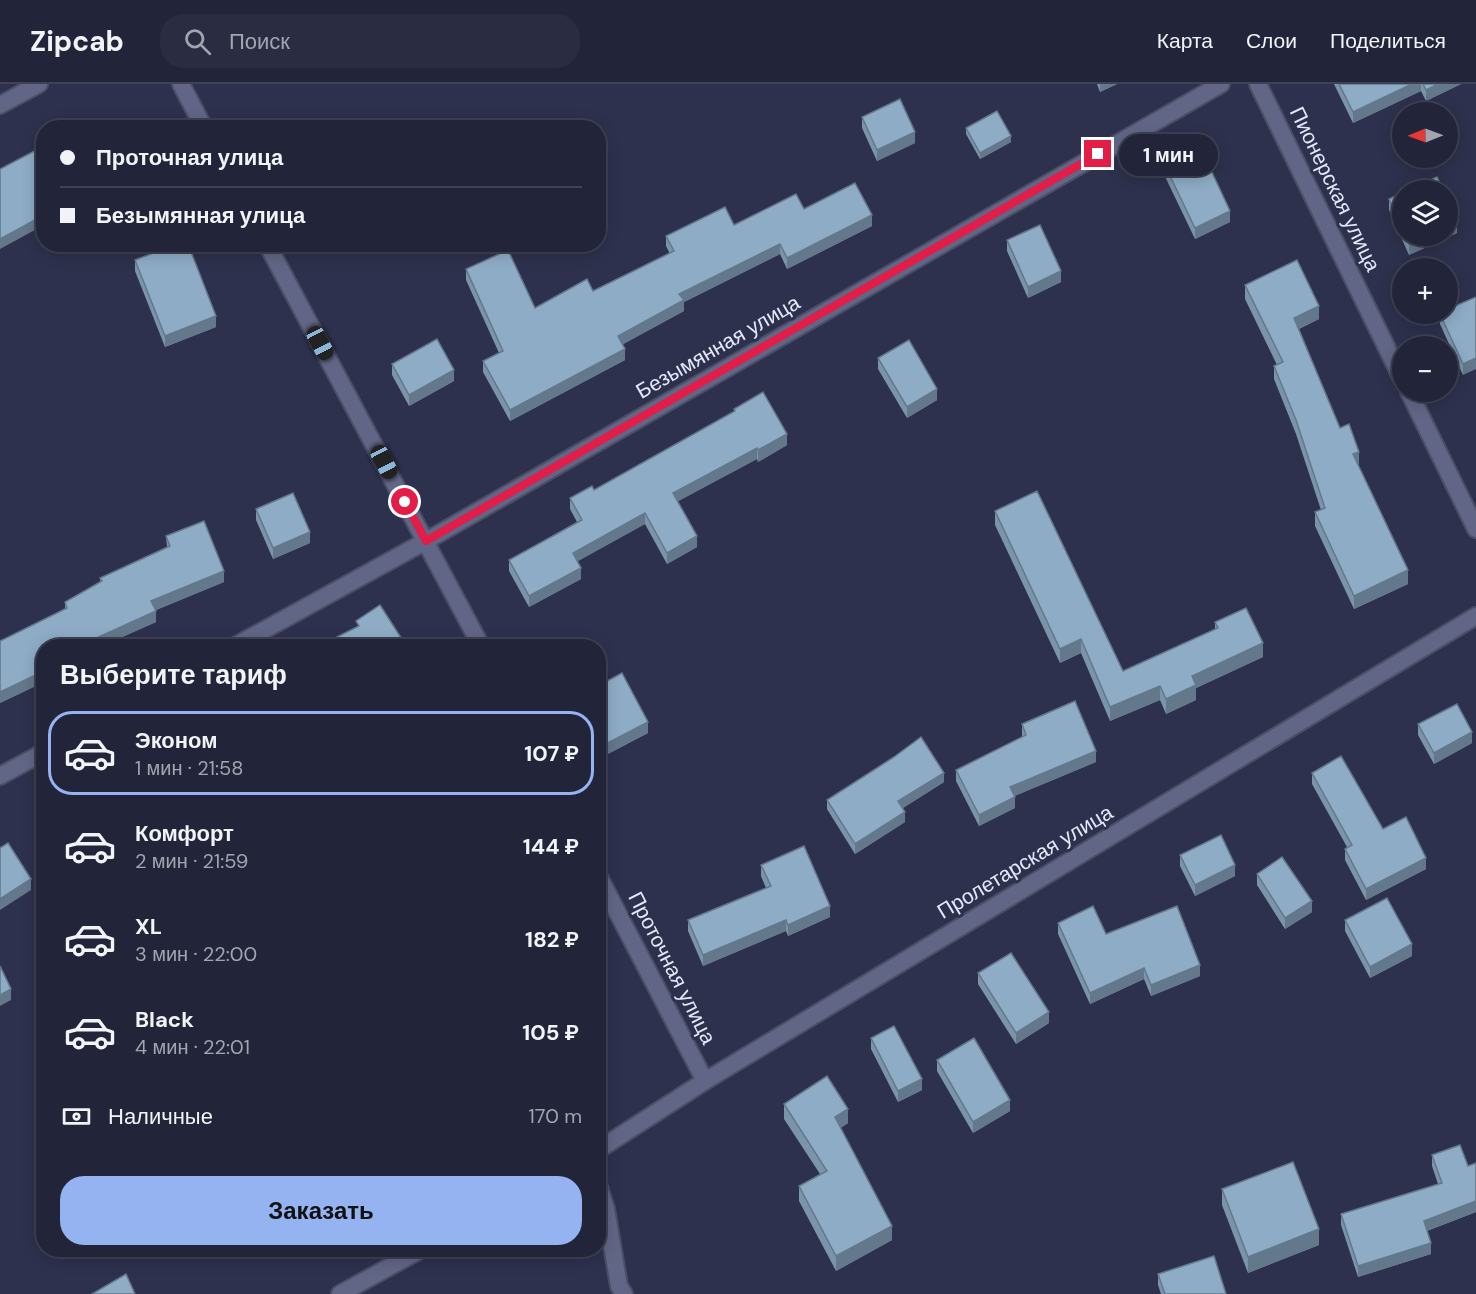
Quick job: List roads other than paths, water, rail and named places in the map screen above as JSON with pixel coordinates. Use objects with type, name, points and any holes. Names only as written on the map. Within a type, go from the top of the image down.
[{"type":"street","points":[[0,105],[39,84]]},
{"type":"street","points":[[181,84],[200,120]]},
{"type":"street","name":"Безымянная улица","points":[[248,639],[426,541],[1221,84]]},
{"type":"street","name":"Пионерская улица","points":[[1258,84],[1392,359]]},
{"type":"street","points":[[271,252],[477,639]]},
{"type":"street","points":[[1413,402],[1476,529]]},
{"type":"street","name":"Пролетарская улица","points":[[606,1145],[705,1081],[1476,616]]},
{"type":"street","points":[[0,776],[36,756]]},
{"type":"street","name":"Проточная улица","points":[[606,890],[705,1081]]},
{"type":"street","points":[[606,1209],[619,1286],[624,1294]]},
{"type":"street","points":[[340,1294],[407,1257]]}]
